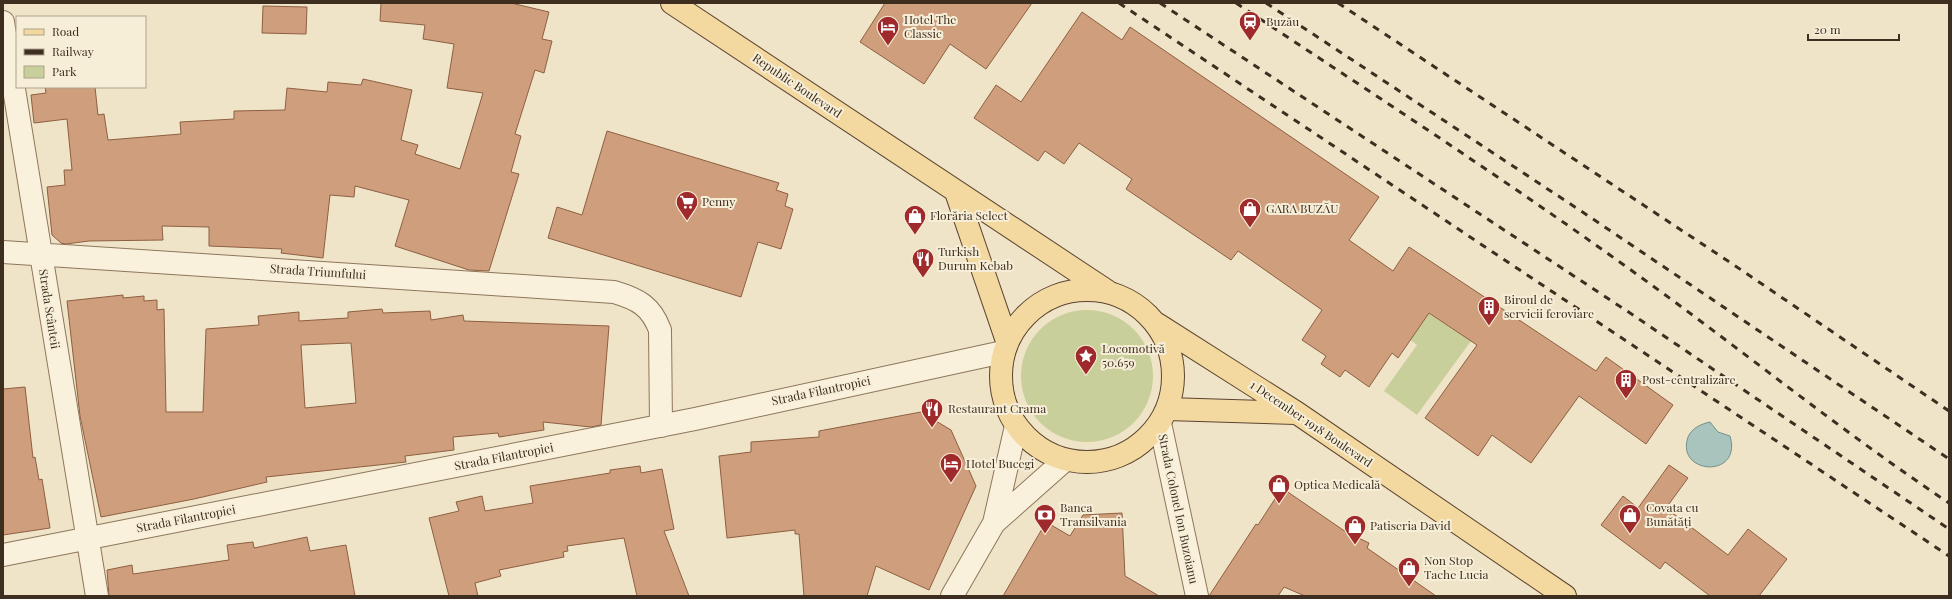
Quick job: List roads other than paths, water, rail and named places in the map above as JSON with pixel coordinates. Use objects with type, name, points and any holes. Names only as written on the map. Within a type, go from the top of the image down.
[{"type":"main road","points":[[672,3],[1110,293],[1134,304],[1154,322],[1166,342],[1172,364],[1173,387],[1163,416],[1146,440],[1128,452],[1108,460],[1087,462],[1065,460],[1046,453],[1029,441],[1016,426],[1004,402],[1000,377],[1005,346],[1025,315],[1050,298],[1079,290],[1110,293]]},
{"type":"main road","points":[[956,192],[1005,346]]},
{"type":"main road","name":"1 December 1918 Boulevard","points":[[1154,322],[1297,413],[1565,596]]},
{"type":"main road","points":[[1163,416],[1297,413]]},
{"type":"street","name":"Strada Scânteii","points":[[3,22],[97,596]]},
{"type":"street","name":"Strada Triumfului","points":[[3,252],[614,292],[632,298],[646,307],[655,319],[660,330],[661,426]]},
{"type":"street","name":"Strada Filantropiei","points":[[3,555],[661,426],[1005,346]]},
{"type":"street","name":"Strada Colonel Ion Buzoianu","points":[[1163,416],[1197,596]]},
{"type":"street","points":[[952,596],[994,523],[1016,426]]},
{"type":"street","points":[[994,523],[1065,460]]},
{"type":"water","points":[[1710,422],[1718,432],[1730,436],[1731,450],[1727,460],[1719,465],[1709,467],[1699,465],[1691,459],[1687,450],[1688,437],[1692,431],[1700,425]]},
{"type":"railway","points":[[1119,3],[1949,556]]},
{"type":"railway","points":[[1160,3],[1633,315],[1949,529]]},
{"type":"railway","points":[[1236,3],[1446,142],[1602,249],[1874,451],[1949,503]]},
{"type":"railway","points":[[1266,3],[1584,213],[1949,459]]},
{"type":"railway","points":[[1338,3],[1731,263],[1949,411]]},
{"type":"place","name":"Buzău","points":[[1250,42]]},
{"type":"place","name":"Hotel The Classic","points":[[888,46]]},
{"type":"place","name":"Penny","points":[[687,222]]},
{"type":"place","name":"GARA BUZĂU","points":[[1250,228]]},
{"type":"place","name":"Florăria Select","points":[[915,236]]},
{"type":"place","name":"Turkish Durum Kebab","points":[[923,278]]},
{"type":"place","name":"Biroul de servicii feroviare","points":[[1489,326]]},
{"type":"place","name":"Locomotivă 50.659","points":[[1086,376]]},
{"type":"place","name":"Post-centralizare","points":[[1626,400]]},
{"type":"place","name":"Restaurant Crama","points":[[932,428]]},
{"type":"place","name":"Hotel Bucegi","points":[[951,484]]},
{"type":"place","name":"Optica Medicală","points":[[1279,504]]},
{"type":"place","name":"Banca Transilvania","points":[[1045,534]]},
{"type":"place","name":"Covata cu Bunătăți","points":[[1630,534]]},
{"type":"place","name":"Patiseria David","points":[[1355,546]]},
{"type":"place","name":"Non Stop Tache Lucia","points":[[1409,588]]}]
